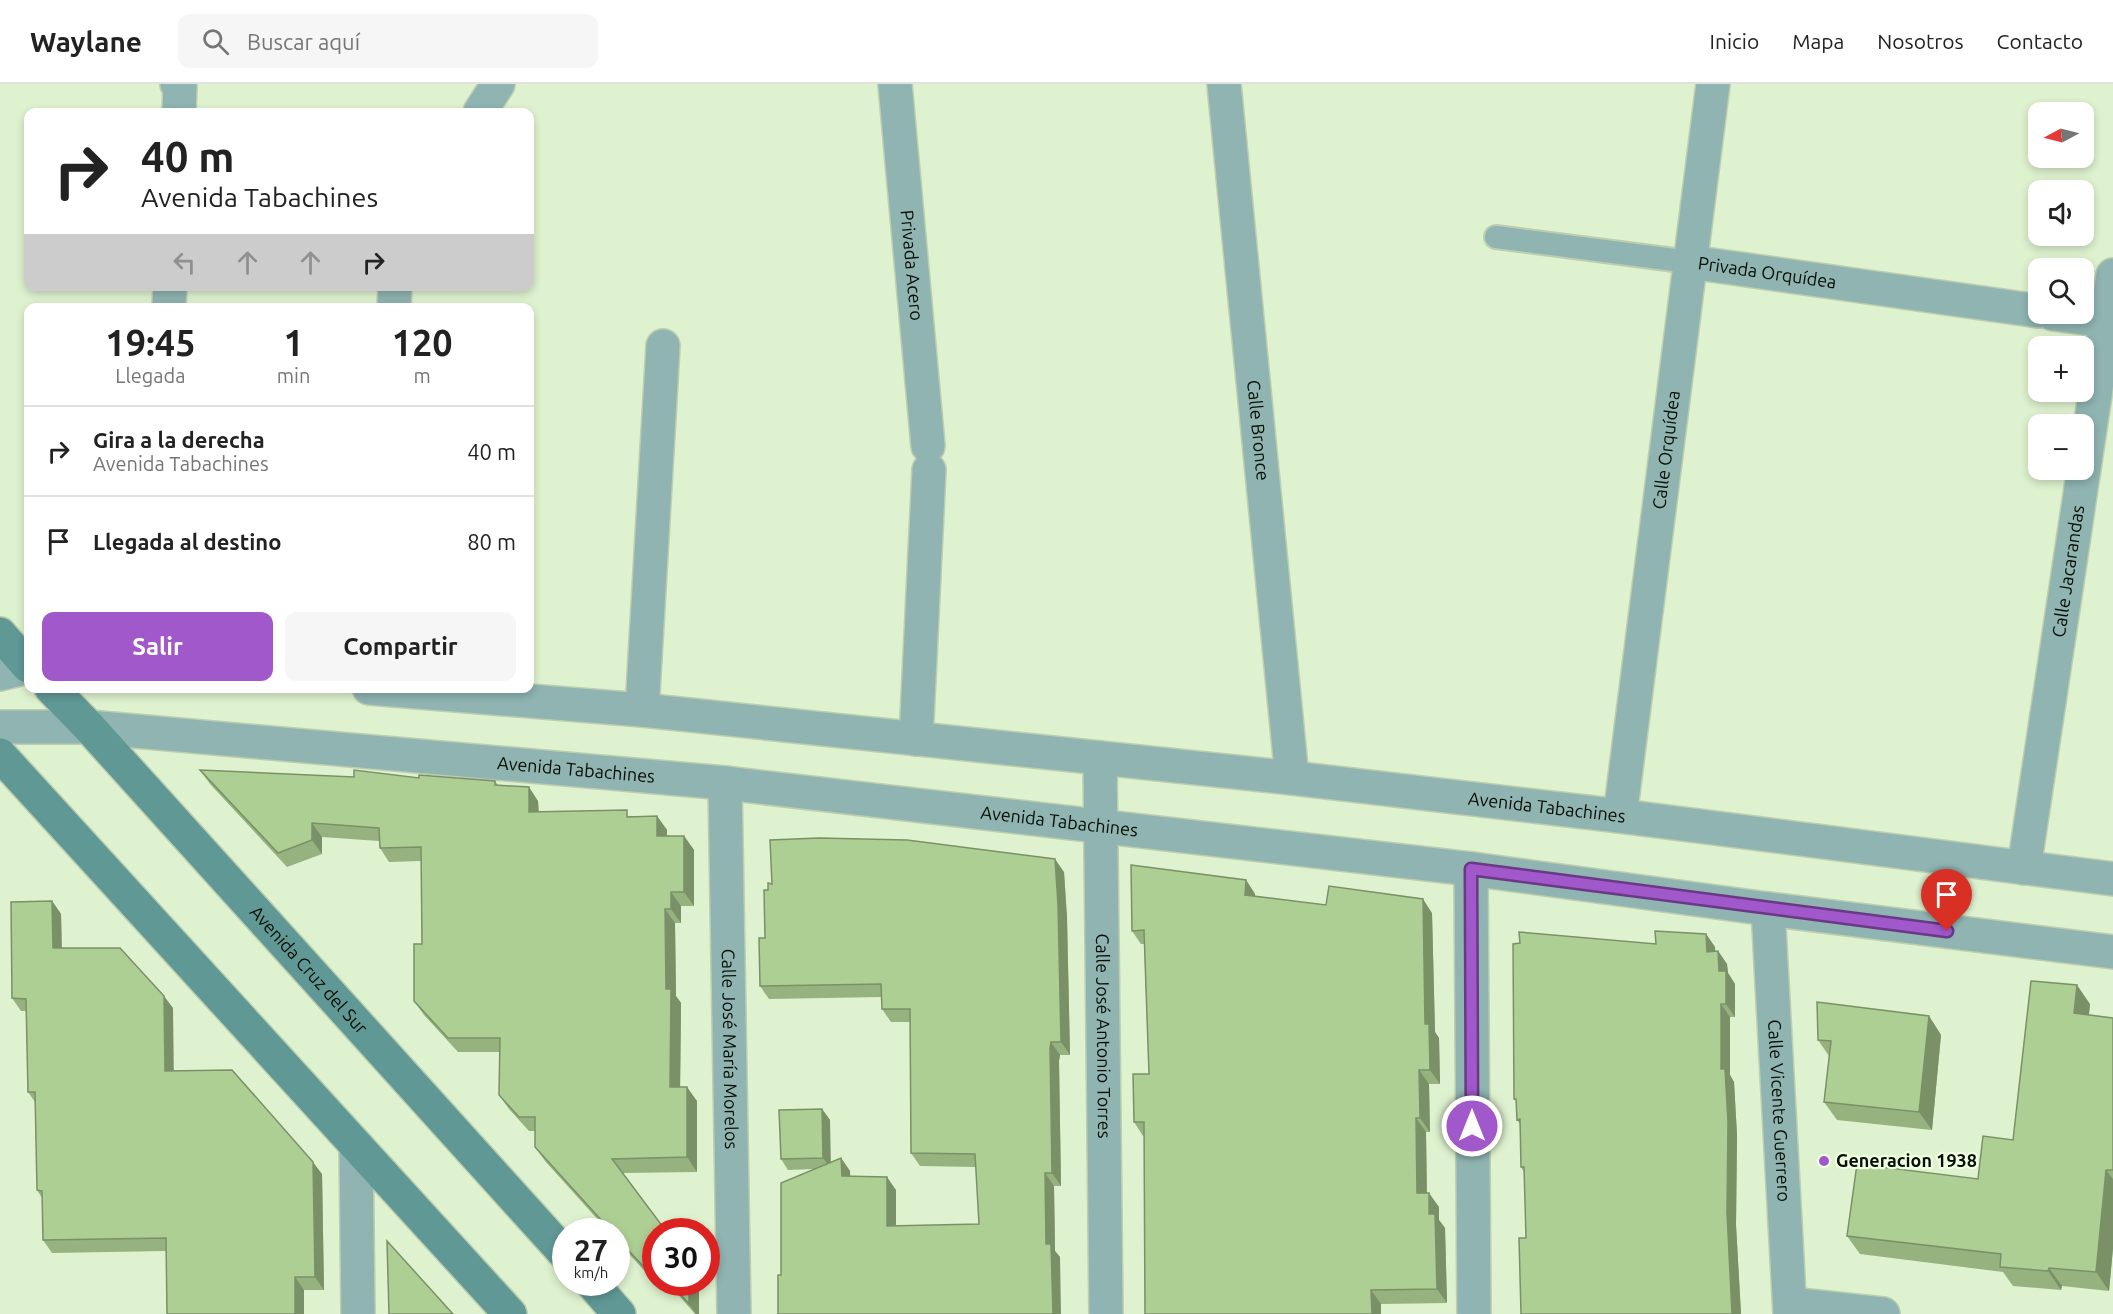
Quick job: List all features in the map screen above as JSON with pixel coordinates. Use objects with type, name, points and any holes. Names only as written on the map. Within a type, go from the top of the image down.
[{"type":"main road","points":[[0,634],[24,661]]},
{"type":"main road","name":"Avenida Cruz del Sur","points":[[56,693],[552,1240]]},
{"type":"main road","points":[[0,755],[510,1314]]},
{"type":"main road","points":[[603,1296],[619,1314]]},
{"type":"street","points":[[177,84],[180,87],[179,108]]},
{"type":"street","points":[[483,108],[498,84]]},
{"type":"street","name":"Privada Acero","points":[[895,84],[929,458],[916,739]]},
{"type":"street","name":"Calle Bronce","points":[[1224,84],[1292,778]]},
{"type":"street","name":"Calle Orquídea","points":[[1620,816],[1713,84]]},
{"type":"street","name":"Privada Orquídea","points":[[1690,262],[2028,310]]},
{"type":"street","name":"Calle Jacarandas","points":[[2024,868],[2113,275]]},
{"type":"street","points":[[2094,319],[2106,321]]},
{"type":"street","points":[[642,710],[663,346]]},
{"type":"street","points":[[0,674],[24,667]]},
{"type":"street","name":"Avenida Tabachines","points":[[431,693],[642,710],[1292,778],[1620,816],[2113,879]]},
{"type":"street","name":"Avenida Tabachines","points":[[0,726],[89,727],[725,783],[1471,869],[2113,952]]},
{"type":"street","name":"Calle José Antonio Torres","points":[[1100,758],[1106,1314]]},
{"type":"street","name":"Calle José María Morelos","points":[[725,783],[734,1314]]},
{"type":"street","points":[[1471,869],[1474,1314]]},
{"type":"street","name":"Calle Vicente Guerrero","points":[[1768,909],[1790,1309]]},
{"type":"street","points":[[356,1146],[358,1314]]},
{"type":"street","points":[[1790,1309],[1883,1314]]},
{"type":"lane","name":"Privada Orquídea","points":[[1496,237],[1690,262]]},
{"type":"building","points":[[200,770],[354,777],[354,770],[419,778],[419,775],[495,781],[495,785],[529,787],[529,812],[627,810],[627,817],[657,816],[657,836],[684,836],[684,892],[671,892],[671,909],[665,909],[666,989],[671,989],[670,1087],[687,1087],[687,1157],[612,1159],[656,1218],[642,1218],[642,1265],[630,1252],[630,1218],[599,1218],[535,1147],[535,1117],[519,1117],[499,1095],[500,1038],[448,1038],[414,1001],[414,944],[422,944],[421,847],[380,848],[379,828],[312,823],[312,840],[278,853]]},
{"type":"building","points":[[819,838],[907,840],[1055,859],[1061,1042],[1051,1042],[1050,1048],[1052,1173],[1045,1173],[1046,1244],[1051,1244],[1053,1314],[778,1314],[778,1275],[781,1275],[781,1183],[841,1158],[842,1176],[887,1177],[887,1226],[979,1224],[975,1154],[911,1153],[910,1009],[882,1009],[881,984],[760,986],[759,938],[765,938],[764,890],[768,890],[768,883],[772,884],[770,840]]},
{"type":"building","points":[[1131,865],[1246,880],[1245,895],[1326,905],[1329,886],[1423,899],[1425,1024],[1429,1024],[1430,1070],[1419,1070],[1420,1118],[1416,1118],[1417,1193],[1429,1193],[1429,1214],[1435,1214],[1437,1289],[1371,1290],[1372,1314],[1145,1314],[1144,1122],[1134,1122],[1133,1074],[1149,1074],[1144,930],[1132,931]]},
{"type":"building","points":[[52,901],[53,948],[120,948],[164,996],[165,1071],[232,1070],[313,1162],[315,1277],[295,1277],[295,1314],[167,1314],[166,1238],[43,1240],[42,1191],[37,1190],[35,1092],[28,1092],[26,999],[12,998],[11,902]]},
{"type":"building","points":[[1655,931],[1706,934],[1707,952],[1718,951],[1719,971],[1726,971],[1726,1004],[1721,1004],[1721,1069],[1725,1069],[1728,1122],[1727,1213],[1732,1314],[1521,1314],[1519,1238],[1526,1238],[1520,1119],[1517,1120],[1516,1099],[1514,1099],[1513,944],[1520,943],[1519,932],[1656,944]]},
{"type":"building","points":[[2031,981],[2077,985],[2074,1013],[2113,1018],[2113,1170],[2106,1170],[2096,1272],[2000,1267],[2001,1254],[1847,1236],[1857,1164],[1978,1179],[1983,1136],[2013,1140]]},
{"type":"building","points":[[1817,1002],[1929,1016],[1919,1112],[1824,1102],[1831,1041],[1818,1040]]},
{"type":"building","points":[[822,1109],[823,1158],[781,1159],[779,1110]]},
{"type":"building","points":[[387,1241],[453,1314],[389,1314]]},
{"type":"building","points":[[682,1296],[689,1296],[689,1304]]},
{"type":"place","name":"Generacion 1938","points":[[1824,1161]]},
{"type":"route","points":[[1472,1126],[1471,869],[1947,931]]}]
